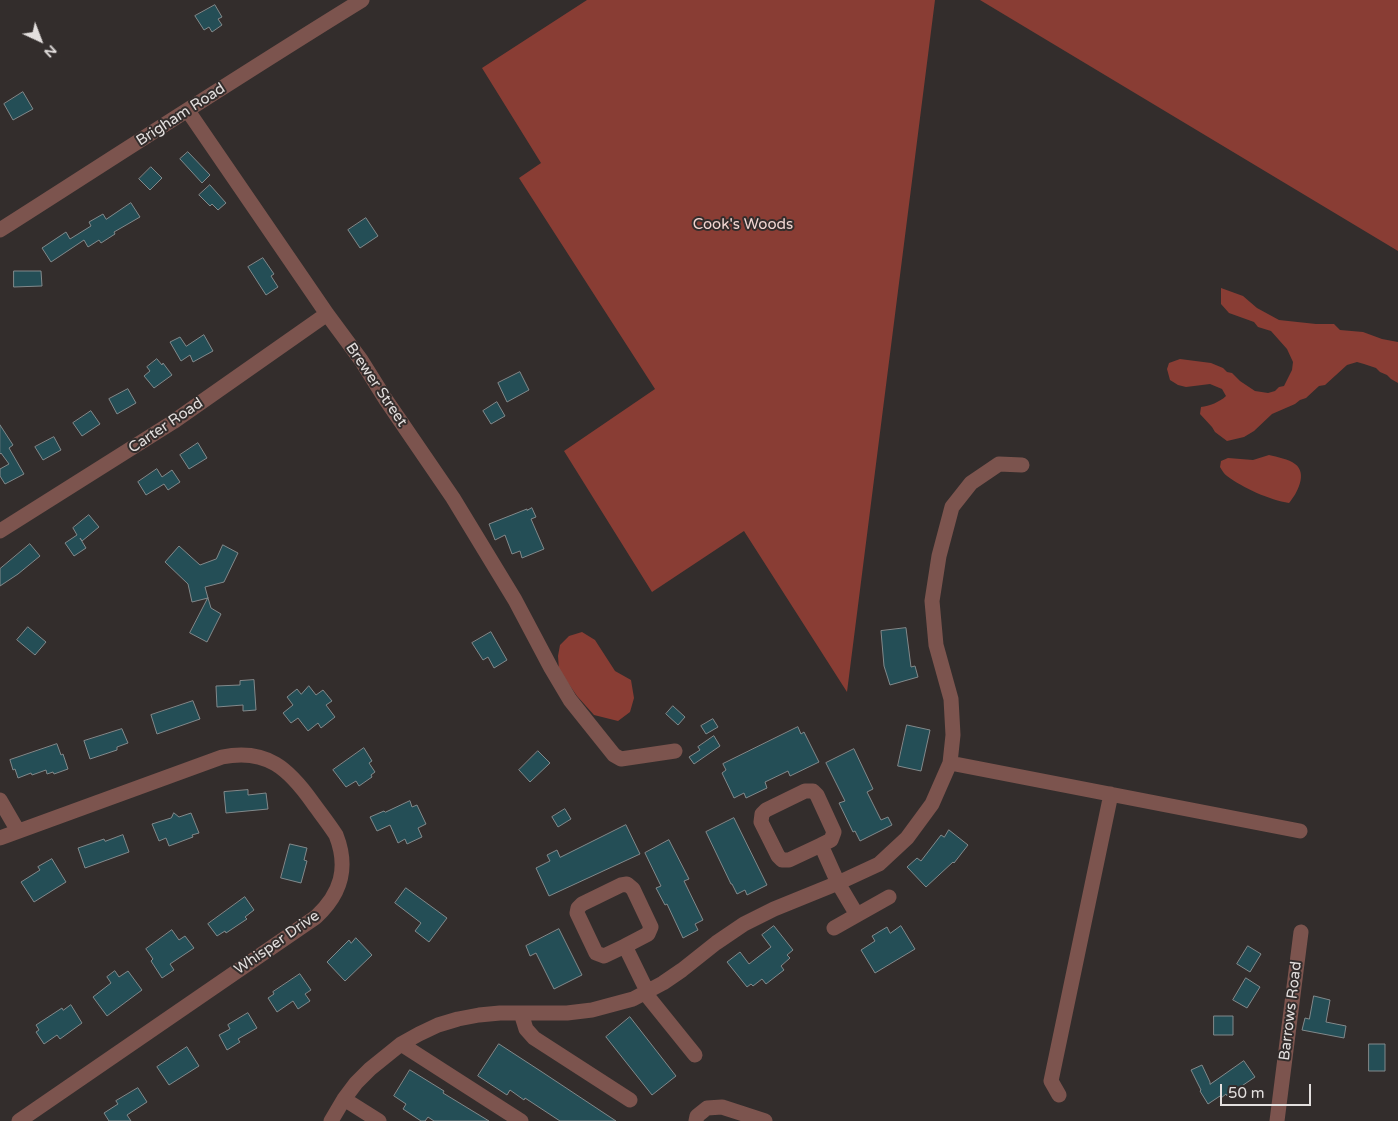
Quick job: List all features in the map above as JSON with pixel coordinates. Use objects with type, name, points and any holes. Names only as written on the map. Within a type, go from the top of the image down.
[{"type":"street","name":"Brigham Road","points":[[0,230],[362,0]]},
{"type":"street","name":"Brewer Street","points":[[188,111],[327,314],[361,360],[453,498],[515,600],[570,700],[614,755],[621,759],[675,750]]},
{"type":"street","name":"Carter Road","points":[[0,531],[173,422],[327,314]]},
{"type":"street","points":[[331,1121],[356,1083],[370,1069],[400,1044],[425,1031],[458,1019],[479,1015],[500,1013],[567,1013],[616,1005],[633,999],[682,970],[716,942],[744,924],[774,909],[879,864],[907,838],[932,804],[950,763],[953,735],[950,699],[936,645],[932,601],[939,556],[952,507],[971,484],[999,464],[1022,465]]},
{"type":"street","name":"Whisper Drive","points":[[0,838],[222,757],[251,755],[286,771],[298,782],[336,835],[340,845],[342,862],[341,880],[338,889],[316,918],[19,1121]]},
{"type":"street","points":[[950,763],[1300,831]]},
{"type":"street","points":[[805,791],[813,792],[817,795],[834,832],[831,840],[821,845],[789,860],[782,860],[778,856],[761,822],[762,814],[766,810],[805,791]]},
{"type":"street","points":[[1060,1095],[1050,1080],[1111,794]]},
{"type":"street","points":[[0,800],[18,832]]},
{"type":"street","points":[[821,845],[838,883],[857,915]]},
{"type":"street","points":[[627,884],[633,889],[651,927],[648,934],[625,946],[604,956],[596,953],[577,913],[578,908],[582,904],[621,885],[627,884]]},
{"type":"street","points":[[834,928],[889,897]]},
{"type":"street","name":"Barrows Road","points":[[1277,1121],[1301,932]]},
{"type":"street","points":[[625,946],[646,992],[695,1055]]},
{"type":"street","points":[[521,1013],[526,1029],[534,1038],[630,1100]]},
{"type":"street","points":[[400,1044],[521,1121]]},
{"type":"street","points":[[344,1099],[379,1121]]},
{"type":"street","points":[[696,1121],[697,1116],[707,1108],[722,1107],[765,1121]]},
{"type":"green space","name":"Cook's Woods","points":[[587,0],[935,0],[847,692],[744,531],[652,592],[564,451],[655,389],[519,178],[541,163],[482,68]]},
{"type":"green space","points":[[980,0],[1398,0],[1398,251]]},
{"type":"green space","points":[[1221,288],[1243,296],[1257,308],[1279,320],[1334,324],[1340,330],[1363,332],[1382,339],[1398,342],[1398,383],[1376,368],[1357,362],[1347,365],[1325,385],[1319,386],[1306,398],[1272,414],[1254,431],[1244,437],[1227,441],[1215,432],[1200,414],[1201,407],[1221,400],[1226,396],[1222,389],[1210,384],[1186,387],[1178,385],[1170,380],[1167,369],[1169,363],[1180,359],[1211,363],[1232,373],[1255,391],[1268,393],[1284,386],[1292,370],[1293,362],[1287,349],[1271,331],[1258,327],[1254,322],[1229,313],[1221,304]]},
{"type":"green space","points":[[1269,455],[1290,461],[1299,468],[1301,473],[1300,484],[1289,503],[1249,489],[1227,476],[1220,467],[1221,461],[1228,458],[1253,460]]},
{"type":"green space","points":[[582,632],[595,640],[615,671],[631,680],[634,698],[630,712],[618,721],[594,715],[577,696],[559,670],[558,656],[560,645],[569,636]]},
{"type":"building","points":[[215,5],[222,17],[218,19],[222,25],[212,32],[209,27],[204,30],[195,16]]},
{"type":"building","points":[[23,92],[33,109],[13,120],[4,104]]},
{"type":"building","points":[[188,152],[210,175],[202,183],[180,159]]},
{"type":"building","points":[[151,167],[162,178],[150,190],[139,179]]},
{"type":"building","points":[[210,185],[226,203],[218,210],[212,204],[210,206],[199,195]]},
{"type":"building","points":[[131,203],[140,217],[114,232],[115,234],[101,243],[99,240],[88,247],[84,240],[51,262],[42,248],[66,232],[70,239],[91,226],[89,222],[103,214],[106,219]]},
{"type":"building","points":[[366,218],[378,236],[360,248],[348,230]]},
{"type":"building","points":[[263,258],[274,274],[271,276],[278,287],[266,295],[248,267]]},
{"type":"building","points":[[14,271],[41,271],[42,286],[14,287]]},
{"type":"building","points":[[204,335],[213,351],[193,362],[190,355],[181,361],[170,342],[180,337],[186,346]]},
{"type":"building","points":[[157,359],[162,365],[163,363],[172,375],[154,388],[144,376],[150,371],[147,367]]},
{"type":"building","points":[[520,372],[529,390],[507,402],[498,383]]},
{"type":"building","points":[[128,389],[136,403],[117,414],[109,399]]},
{"type":"building","points":[[497,402],[505,416],[491,424],[483,411]]},
{"type":"building","points":[[91,411],[100,424],[82,436],[73,423]]},
{"type":"building","points":[[0,425],[13,445],[9,448],[24,474],[5,484],[0,476],[0,469],[9,464],[0,454]]},
{"type":"building","points":[[54,437],[61,450],[43,460],[35,447]]},
{"type":"building","points":[[198,443],[207,458],[189,469],[180,455]]},
{"type":"building","points":[[157,469],[162,477],[172,470],[180,482],[168,490],[164,484],[146,495],[138,482]]},
{"type":"building","points":[[532,508],[536,517],[531,519],[544,549],[522,558],[520,551],[512,554],[505,535],[495,540],[489,524]]},
{"type":"building","points":[[89,515],[99,527],[82,541],[80,538],[86,548],[74,556],[65,543],[77,535],[73,528]]},
{"type":"building","points":[[30,544],[40,556],[0,586],[0,569]]},
{"type":"building","points":[[223,545],[238,553],[224,582],[205,587],[208,598],[192,602],[188,584],[165,562],[179,546],[200,565],[216,559]]},
{"type":"building","points":[[208,598],[211,608],[221,614],[207,642],[190,633]]},
{"type":"building","points":[[28,627],[46,642],[35,655],[17,640]]},
{"type":"building","points":[[906,628],[911,667],[915,666],[918,677],[890,685],[884,666],[881,631]]},
{"type":"building","points":[[491,632],[507,660],[494,668],[488,657],[483,660],[472,643]]},
{"type":"building","points":[[254,680],[256,710],[243,711],[243,705],[217,707],[216,686],[240,685],[240,681]]},
{"type":"building","points":[[309,686],[316,695],[323,690],[332,701],[326,705],[335,717],[321,728],[318,723],[308,731],[298,718],[291,723],[283,713],[293,705],[287,697],[297,689],[301,694]]},
{"type":"building","points":[[193,701],[200,719],[157,734],[151,715]]},
{"type":"building","points":[[673,706],[685,717],[678,725],[666,714]]},
{"type":"building","points":[[713,719],[718,727],[706,734],[701,726]]},
{"type":"building","points":[[907,725],[930,730],[921,771],[898,766]]},
{"type":"building","points":[[798,727],[801,734],[804,732],[819,762],[790,776],[788,771],[765,782],[767,788],[746,798],[744,793],[734,798],[722,773],[726,770],[723,764]]},
{"type":"building","points":[[122,729],[128,743],[117,747],[117,750],[90,759],[84,741]]},
{"type":"building","points":[[714,736],[720,746],[694,764],[689,757],[700,750],[698,747]]},
{"type":"building","points":[[57,744],[68,769],[54,774],[53,772],[47,774],[46,770],[18,778],[10,760]]},
{"type":"building","points":[[364,748],[372,761],[369,763],[375,772],[371,775],[372,777],[359,786],[356,781],[346,787],[333,770]]},
{"type":"building","points":[[854,749],[873,789],[867,792],[881,820],[888,817],[892,825],[860,841],[855,831],[853,832],[839,803],[845,801],[826,763]]},
{"type":"building","points":[[538,751],[550,763],[530,782],[519,770]]},
{"type":"building","points":[[248,790],[248,795],[266,793],[268,809],[226,813],[224,792]]},
{"type":"building","points":[[410,801],[412,807],[417,805],[426,824],[418,828],[422,837],[407,844],[405,839],[398,843],[390,825],[377,831],[370,817]]},
{"type":"building","points":[[565,809],[571,819],[558,827],[552,817]]},
{"type":"building","points":[[174,813],[179,817],[191,813],[199,833],[169,846],[166,838],[159,841],[152,824],[171,818]]},
{"type":"building","points":[[734,818],[767,885],[747,895],[745,890],[737,894],[706,832]]},
{"type":"building","points":[[626,825],[640,854],[549,896],[536,868],[550,861],[547,855],[557,850],[560,857]]},
{"type":"building","points":[[949,830],[968,845],[954,863],[926,887],[907,867],[917,858],[921,861],[941,835],[944,837]]},
{"type":"building","points":[[123,835],[129,852],[85,868],[78,848]]},
{"type":"building","points":[[669,840],[689,879],[684,881],[703,920],[695,924],[698,930],[683,938],[667,904],[665,905],[656,888],[661,886],[645,853]]},
{"type":"building","points":[[290,844],[307,848],[304,860],[307,861],[301,883],[281,878]]},
{"type":"building","points":[[52,859],[66,882],[34,902],[21,882],[40,870],[38,867]]},
{"type":"building","points":[[406,888],[447,918],[429,942],[415,931],[421,923],[395,903]]},
{"type":"building","points":[[245,897],[254,910],[245,917],[247,919],[226,933],[225,931],[217,936],[208,924]]},
{"type":"building","points":[[774,926],[793,950],[787,955],[790,958],[781,966],[784,970],[766,984],[762,979],[753,986],[751,984],[747,987],[727,962],[740,952],[749,964],[771,947],[762,935]]},
{"type":"building","points":[[901,926],[915,949],[875,973],[861,950],[875,941],[872,936],[887,927],[890,933]]},
{"type":"building","points":[[559,929],[582,975],[554,989],[536,953],[530,956],[526,946]]},
{"type":"building","points":[[172,930],[179,940],[185,936],[194,948],[170,964],[174,970],[162,978],[146,949]]},
{"type":"building","points":[[356,938],[372,955],[345,981],[327,962],[349,940],[351,943]]},
{"type":"building","points":[[1248,946],[1261,954],[1250,972],[1237,964]]},
{"type":"building","points":[[115,971],[119,977],[128,971],[142,990],[107,1016],[93,997],[111,983],[107,977]]},
{"type":"building","points":[[300,974],[311,990],[305,994],[310,1001],[298,1009],[293,1001],[277,1012],[268,998],[274,994],[273,992]]},
{"type":"building","points":[[1246,978],[1260,987],[1247,1008],[1233,1000]]},
{"type":"building","points":[[1314,996],[1330,1000],[1326,1022],[1346,1026],[1344,1038],[1302,1030],[1305,1018],[1309,1019]]},
{"type":"building","points":[[71,1005],[82,1023],[60,1039],[57,1035],[44,1044],[36,1032],[39,1030],[36,1025],[62,1008],[63,1010]]},
{"type":"building","points":[[248,1013],[257,1028],[238,1039],[240,1042],[227,1050],[219,1035],[230,1029],[228,1025]]},
{"type":"building","points":[[1214,1016],[1233,1016],[1233,1035],[1214,1035]]},
{"type":"building","points":[[630,1017],[676,1076],[652,1095],[606,1037]]},
{"type":"building","points":[[499,1044],[616,1121],[560,1121],[525,1098],[524,1100],[510,1090],[507,1095],[478,1076]]},
{"type":"building","points":[[1369,1044],[1385,1044],[1385,1071],[1369,1071]]},
{"type":"building","points":[[187,1047],[199,1066],[169,1085],[157,1067]]},
{"type":"building","points":[[1244,1061],[1255,1077],[1227,1096],[1226,1094],[1221,1098],[1220,1096],[1208,1104],[1191,1070],[1202,1065],[1210,1084]]},
{"type":"building","points":[[410,1070],[489,1121],[434,1121],[428,1117],[425,1121],[421,1121],[403,1109],[406,1104],[394,1096]]},
{"type":"building","points":[[138,1088],[147,1102],[127,1115],[131,1121],[109,1121],[104,1113],[118,1104],[116,1101]]}]
